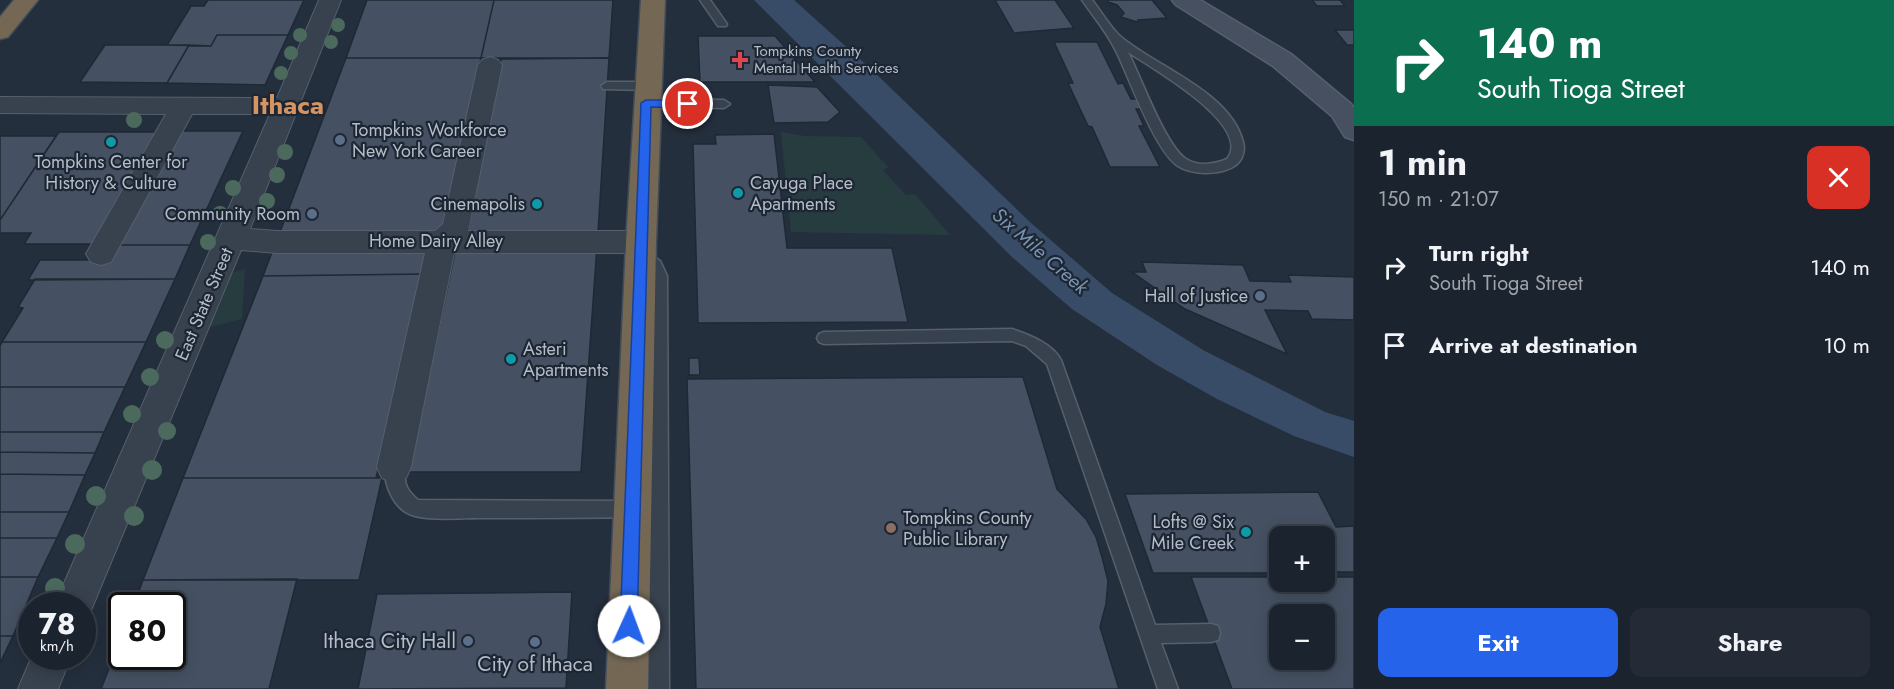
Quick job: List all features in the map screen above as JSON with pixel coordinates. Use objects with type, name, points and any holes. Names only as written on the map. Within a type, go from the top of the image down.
[{"type":"highway","points":[[0,32],[26,0]]},
{"type":"highway","points":[[627,689],[641,247],[653,0]]},
{"type":"main road","points":[[1184,0],[1282,60],[1342,110],[1354,129]]},
{"type":"street","name":"East State Street","points":[[80,592],[232,238],[330,0]]},
{"type":"street","points":[[394,467],[442,242],[456,228],[490,65]]},
{"type":"street","points":[[0,105],[286,106]]},
{"type":"street","points":[[101,254],[184,105]]},
{"type":"street","name":"Home Dairy Alley","points":[[232,238],[277,242],[442,242],[641,247]]},
{"type":"street","points":[[38,689],[46,670]]},
{"type":"lane","points":[[705,0],[722,24]]},
{"type":"lane","points":[[1087,0],[1116,38],[1161,131],[1181,162],[1198,167],[1221,167],[1234,159],[1239,146],[1236,134],[1225,116],[1213,105],[1116,38]]},
{"type":"lane","points":[[607,86],[647,94],[724,104]]},
{"type":"lane","points":[[641,247],[655,265],[660,276],[659,689]]},
{"type":"lane","points":[[824,338],[1012,334],[1031,342],[1053,360],[1168,689]]},
{"type":"lane","points":[[394,467],[398,493],[414,508],[450,510],[633,509]]},
{"type":"lane","points":[[1149,634],[1211,633]]},
{"type":"green space","points":[[781,132],[805,136],[861,137],[888,167],[883,170],[906,195],[915,194],[950,235],[791,232]]},
{"type":"green space","points":[[245,269],[242,319],[202,329],[207,280]]},
{"type":"water","name":"Six Mile Creek","points":[[754,0],[794,0],[872,70],[1031,223],[1112,293],[1203,350],[1325,412],[1354,421],[1354,457],[1294,436],[1217,399],[1157,365],[1072,309],[1012,257]]},
{"type":"building","points":[[208,0],[304,0],[288,35],[217,35],[211,46],[167,45],[191,6],[204,6]]},
{"type":"building","points":[[367,0],[494,0],[481,58],[346,58]]},
{"type":"building","points":[[494,0],[613,0],[609,58],[481,58]]},
{"type":"building","points":[[995,0],[1055,0],[1074,28],[1014,33]]},
{"type":"building","points":[[1109,0],[1152,0],[1167,18],[1138,20],[1137,22],[1121,17],[1124,13],[1117,5],[1108,2]]},
{"type":"building","points":[[1312,0],[1340,0],[1345,6],[1317,6]]},
{"type":"building","points":[[1335,30],[1354,30],[1354,45],[1347,45]]},
{"type":"building","points":[[217,35],[288,35],[265,85],[167,83],[189,45],[211,46]]},
{"type":"building","points":[[698,36],[775,36],[815,82],[700,82]]},
{"type":"building","points":[[1054,42],[1097,42],[1118,84],[1123,83],[1131,99],[1139,99],[1145,109],[1136,109],[1144,126],[1139,126],[1160,167],[1110,167],[1068,83],[1073,83]]},
{"type":"building","points":[[105,45],[189,45],[167,83],[80,82]]},
{"type":"building","points":[[346,58],[481,58],[446,233],[280,232]]},
{"type":"building","points":[[609,58],[598,232],[468,233],[501,59]]},
{"type":"building","points":[[768,85],[817,87],[840,112],[828,122],[774,123]]},
{"type":"building","points":[[172,131],[243,131],[190,245],[110,245]]},
{"type":"building","points":[[59,132],[164,132],[103,244],[24,244],[31,233],[0,233],[0,220]]},
{"type":"building","name":"Cayuga Place Apartments","points":[[774,134],[787,248],[892,248],[908,322],[698,323],[693,144],[716,144],[715,135]]},
{"type":"building","points":[[0,136],[56,136],[0,220]]},
{"type":"building","points":[[110,245],[190,245],[175,279],[28,280],[40,260],[103,260]]},
{"type":"building","name":"Asteri Apartments","points":[[597,246],[581,472],[409,472],[456,247]]},
{"type":"building","points":[[430,251],[425,274],[263,276],[272,252]]},
{"type":"building","name":"Hall of Justice","points":[[1142,262],[1243,265],[1250,281],[1291,282],[1288,275],[1354,277],[1354,320],[1312,319],[1308,311],[1265,310],[1287,354],[1185,309],[1132,272],[1146,272]]},
{"type":"building","points":[[425,274],[376,478],[183,478],[263,276]]},
{"type":"building","points":[[35,279],[175,279],[146,342],[2,342],[23,308],[18,307]]},
{"type":"building","points":[[2,342],[146,342],[125,387],[0,387],[0,346]]},
{"type":"building","points":[[689,358],[699,358],[700,375],[689,375]]},
{"type":"building","name":"Tompkins County Public Library","points":[[1023,377],[1057,489],[1086,519],[1096,537],[1108,581],[1106,604],[1100,627],[1119,689],[696,689],[687,379]]},
{"type":"building","points":[[0,387],[125,387],[104,432],[0,432]]},
{"type":"building","points":[[0,432],[104,432],[95,453],[0,452]]},
{"type":"building","points":[[0,452],[95,453],[85,475],[0,474]]},
{"type":"building","points":[[0,474],[85,475],[69,512],[0,512]]},
{"type":"building","points":[[183,478],[382,478],[359,580],[143,580]]},
{"type":"building","name":"Lofts @ Six Mile Creek","points":[[1318,492],[1336,527],[1354,526],[1354,572],[1335,572],[1335,526],[1269,526],[1269,573],[1153,573],[1125,494]]},
{"type":"building","points":[[0,512],[69,512],[57,538],[0,538]]},
{"type":"building","points":[[0,538],[57,538],[38,577],[0,577]]},
{"type":"building","points":[[0,577],[38,577],[32,592],[18,592],[18,624],[13,636],[0,636]]},
{"type":"building","points":[[1191,577],[1269,577],[1269,592],[1335,592],[1335,577],[1354,577],[1354,689],[1232,689]]},
{"type":"building","points":[[297,579],[269,689],[101,689],[108,670],[186,670],[186,592],[138,592],[143,580]]},
{"type":"building","name":"Ithaca City Hall","points":[[572,592],[566,688],[358,689],[377,594]]},
{"type":"building","points":[[0,636],[13,636],[0,663]]},
{"type":"place","name":"Tompkins County Mental Health Services","points":[[740,60]]},
{"type":"place","name":"Tompkins Workforce New York Career","points":[[340,140]]},
{"type":"place","name":"Tompkins Center for History & Culture","points":[[111,142]]},
{"type":"place","name":"Cayuga Place Apartments","points":[[738,193]]},
{"type":"place","name":"Cinemapolis","points":[[537,204]]},
{"type":"place","name":"Community Room","points":[[312,214]]},
{"type":"place","name":"Hall of Justice","points":[[1260,296]]},
{"type":"place","name":"Asteri Apartments","points":[[511,359]]},
{"type":"place","name":"Tompkins County Public Library","points":[[891,528]]},
{"type":"place","name":"Lofts @ Six Mile Creek","points":[[1246,532]]},
{"type":"place","name":"Ithaca City Hall","points":[[468,641]]},
{"type":"place","name":"City of Ithaca","points":[[535,642]]},
{"type":"district","name":"Ithaca","points":[[288,105]]},
{"type":"route","points":[[629,626],[646,103],[688,104]]}]
